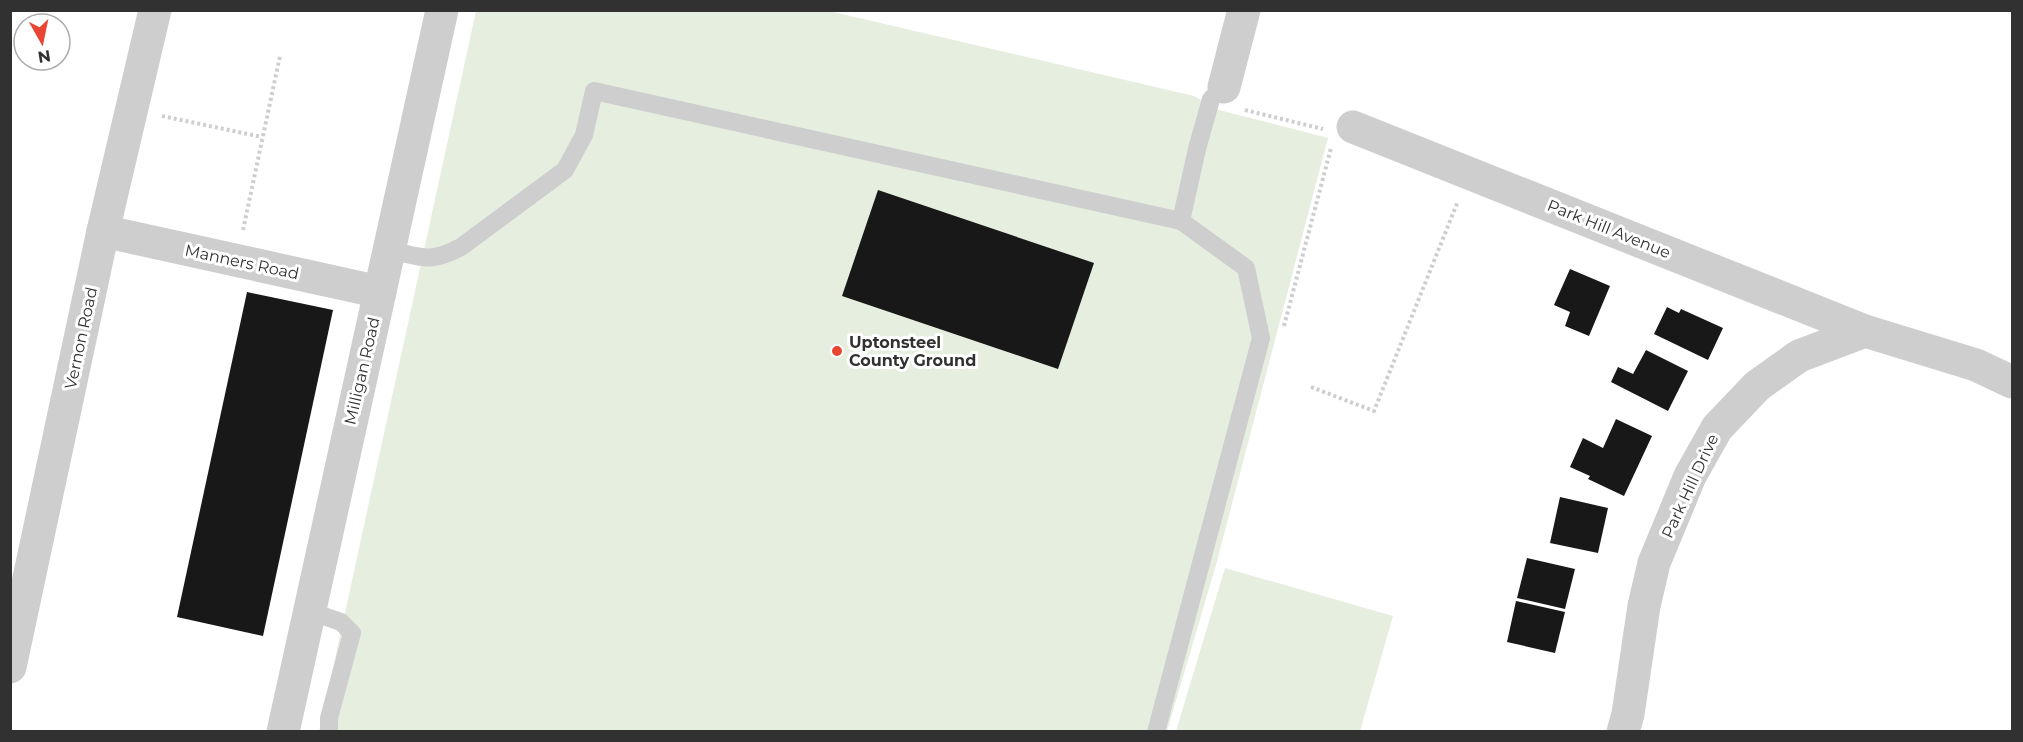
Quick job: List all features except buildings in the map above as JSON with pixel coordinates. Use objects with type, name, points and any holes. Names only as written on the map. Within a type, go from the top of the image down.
[{"type":"street","name":"Vernon Road","points":[[10,667],[104,231],[155,10]]},
{"type":"street","name":"Milligan Road","points":[[283,732],[442,10]]},
{"type":"street","points":[[1224,87],[1244,10]]},
{"type":"street","name":"Park Hill Avenue","points":[[1353,127],[1864,332]]},
{"type":"street","name":"Manners Road","points":[[104,231],[380,292]]},
{"type":"street","points":[[1864,332],[1976,364],[2013,382]]},
{"type":"street","name":"Park Hill Drive","points":[[1623,732],[1628,714],[1644,606],[1654,563],[1690,476],[1717,428],[1757,386],[1799,356],[1864,332]]},
{"type":"lane","points":[[1181,221],[1211,99],[1224,87]]},
{"type":"lane","points":[[389,250],[429,259],[446,255],[461,247],[564,170],[584,135],[594,91],[1181,221],[1246,268],[1261,338],[1156,732]]},
{"type":"lane","points":[[309,610],[341,621],[352,633],[329,718],[329,732]]},
{"type":"path","points":[[236,261],[280,56]]},
{"type":"path","points":[[132,109],[262,137]]},
{"type":"path","points":[[1311,387],[1374,411],[1470,174]]},
{"type":"green space","name":"Uptonsteel County Ground","points":[[476,11],[829,11],[1194,96],[1219,110],[1328,138],[1216,565],[1167,731],[319,732]]},
{"type":"green space","points":[[1225,568],[1393,616],[1360,731],[1176,731]]},
{"type":"place","name":"Uptonsteel County Ground","points":[[837,351]]}]
